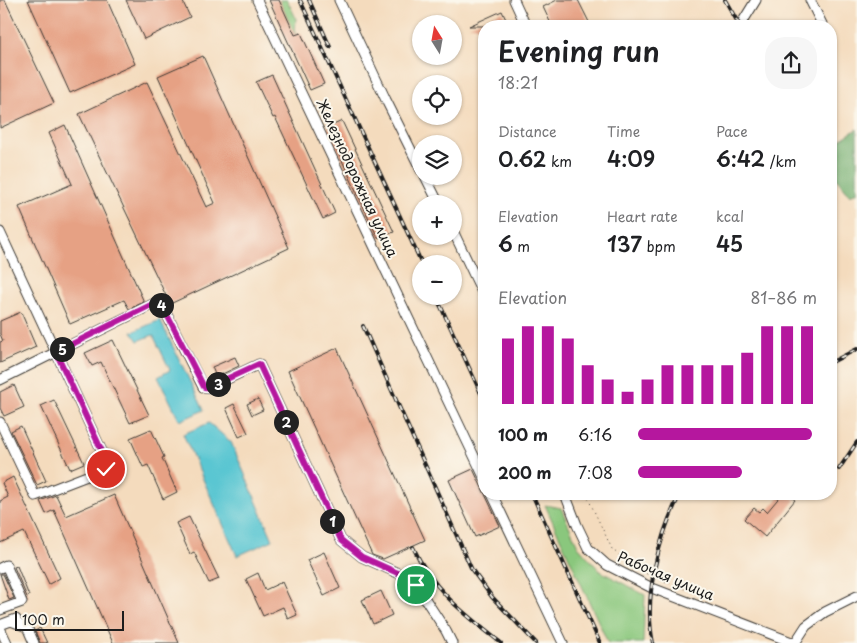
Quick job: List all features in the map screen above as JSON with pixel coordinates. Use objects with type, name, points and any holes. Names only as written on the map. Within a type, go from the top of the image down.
[{"type":"street","name":"Железнодорожная улица","points":[[257,0],[478,464]]},
{"type":"street","points":[[339,0],[412,152]]},
{"type":"street","points":[[514,0],[523,20]]},
{"type":"street","points":[[744,20],[756,0]]},
{"type":"street","points":[[810,0],[820,20]]},
{"type":"street","points":[[0,232],[106,460],[106,469],[35,496],[0,422]]},
{"type":"street","points":[[460,245],[478,283]]},
{"type":"street","points":[[0,380],[155,303],[162,305],[204,387],[213,388],[220,382],[259,364],[341,540],[362,557],[400,574],[416,585],[452,643]]},
{"type":"street","points":[[495,500],[563,643]]},
{"type":"street","name":"Рабочая улица","points":[[567,500],[588,548],[607,565],[652,588],[795,643]]},
{"type":"street","points":[[0,568],[6,565],[22,602],[0,610]]},
{"type":"street","points":[[795,643],[806,626],[824,612],[857,596]]},
{"type":"street","points":[[7,643],[0,626],[15,620],[28,626],[34,643]]},
{"type":"path","points":[[589,500],[612,549],[620,558],[634,570],[687,590]]},
{"type":"green space","points":[[279,0],[287,0],[296,18],[295,35]]},
{"type":"green space","points":[[857,129],[857,192],[850,195],[837,179],[837,142]]},
{"type":"green space","points":[[545,505],[561,508],[578,546],[600,571],[645,595],[643,643],[608,643]]},
{"type":"water","points":[[160,320],[204,410],[180,421],[158,377],[170,370],[153,335],[138,341],[132,332]]},
{"type":"water","points":[[209,423],[231,442],[273,540],[237,556],[183,434]]},
{"type":"building","points":[[0,0],[5,0],[54,103],[0,128]]},
{"type":"building","points":[[28,0],[107,0],[135,64],[70,93]]},
{"type":"building","points":[[126,0],[182,0],[190,17],[144,39]]},
{"type":"building","points":[[269,0],[279,0],[295,35],[301,33],[324,84],[310,90]]},
{"type":"building","points":[[557,0],[578,0],[588,20],[549,20],[543,7]]},
{"type":"building","points":[[502,11],[506,20],[482,20]]},
{"type":"building","points":[[478,22],[478,26],[469,26]]},
{"type":"building","points":[[203,56],[289,248],[170,304],[79,114],[147,82],[206,207],[215,203],[158,76]]},
{"type":"building","points":[[272,75],[335,213],[323,219],[275,117],[273,118],[256,82]]},
{"type":"building","points":[[342,121],[394,232],[378,238],[327,128]]},
{"type":"building","points":[[65,125],[144,302],[129,309],[124,300],[70,324],[19,207],[72,184],[49,133]]},
{"type":"building","points":[[21,312],[36,347],[0,363],[0,342],[3,341],[0,334],[0,321]]},
{"type":"building","points":[[113,340],[149,415],[130,423],[101,362],[92,366],[85,353]]},
{"type":"building","points":[[337,348],[425,540],[383,559],[372,555],[288,371]]},
{"type":"building","points":[[235,357],[239,366],[216,377],[212,367]]},
{"type":"building","points":[[14,385],[24,407],[4,416],[0,408],[0,392]]},
{"type":"building","points":[[258,399],[263,410],[252,415],[247,404]]},
{"type":"building","points":[[54,400],[84,463],[70,469],[41,406]]},
{"type":"building","points":[[234,404],[248,433],[239,437],[226,408]]},
{"type":"building","points":[[21,426],[46,481],[37,485],[11,431]]},
{"type":"building","points":[[151,429],[177,492],[163,499],[148,465],[143,467],[130,438]]},
{"type":"building","points":[[473,469],[478,480],[478,500],[488,500],[500,526],[475,537],[449,480]]},
{"type":"building","points":[[13,477],[60,578],[49,584],[24,532],[0,543],[0,501],[8,497],[2,483]]},
{"type":"building","points":[[56,495],[66,516],[114,495],[179,643],[113,643],[54,510],[46,514],[40,501]]},
{"type":"building","points":[[777,500],[795,500],[765,537],[744,519],[754,508],[759,512],[763,508],[767,512]]},
{"type":"building","points":[[189,517],[219,579],[209,583],[194,552],[190,554],[176,523]]},
{"type":"building","points":[[324,552],[340,588],[324,596],[307,560]]},
{"type":"building","points":[[17,566],[29,596],[27,597],[14,567]]},
{"type":"building","points":[[258,573],[265,590],[282,582],[297,615],[288,619],[283,607],[263,616],[246,579]]},
{"type":"building","points":[[0,574],[3,574],[14,598],[9,600]]},
{"type":"building","points":[[381,591],[392,615],[373,624],[362,600]]},
{"type":"building","points":[[40,628],[47,643],[40,643],[35,631]]},
{"type":"railway","points":[[300,0],[418,255]]},
{"type":"railway","points":[[309,0],[330,47]]},
{"type":"railway","points":[[725,0],[737,20]]},
{"type":"railway","points":[[440,305],[478,387]]},
{"type":"railway","points":[[363,326],[472,570],[492,597],[536,643]]},
{"type":"railway","points":[[837,359],[857,349]]},
{"type":"railway","points":[[839,469],[857,442]]},
{"type":"railway","points":[[535,500],[600,643]]},
{"type":"railway","points":[[653,643],[650,625],[650,606],[655,567],[666,528],[677,500]]},
{"type":"railway","points":[[413,547],[421,563],[440,589],[451,601],[501,643]]},
{"type":"route","points":[[106,469],[106,460],[56,352],[155,303],[162,305],[204,387],[213,388],[220,382],[259,364],[341,540],[362,557],[400,574],[416,585]]}]
